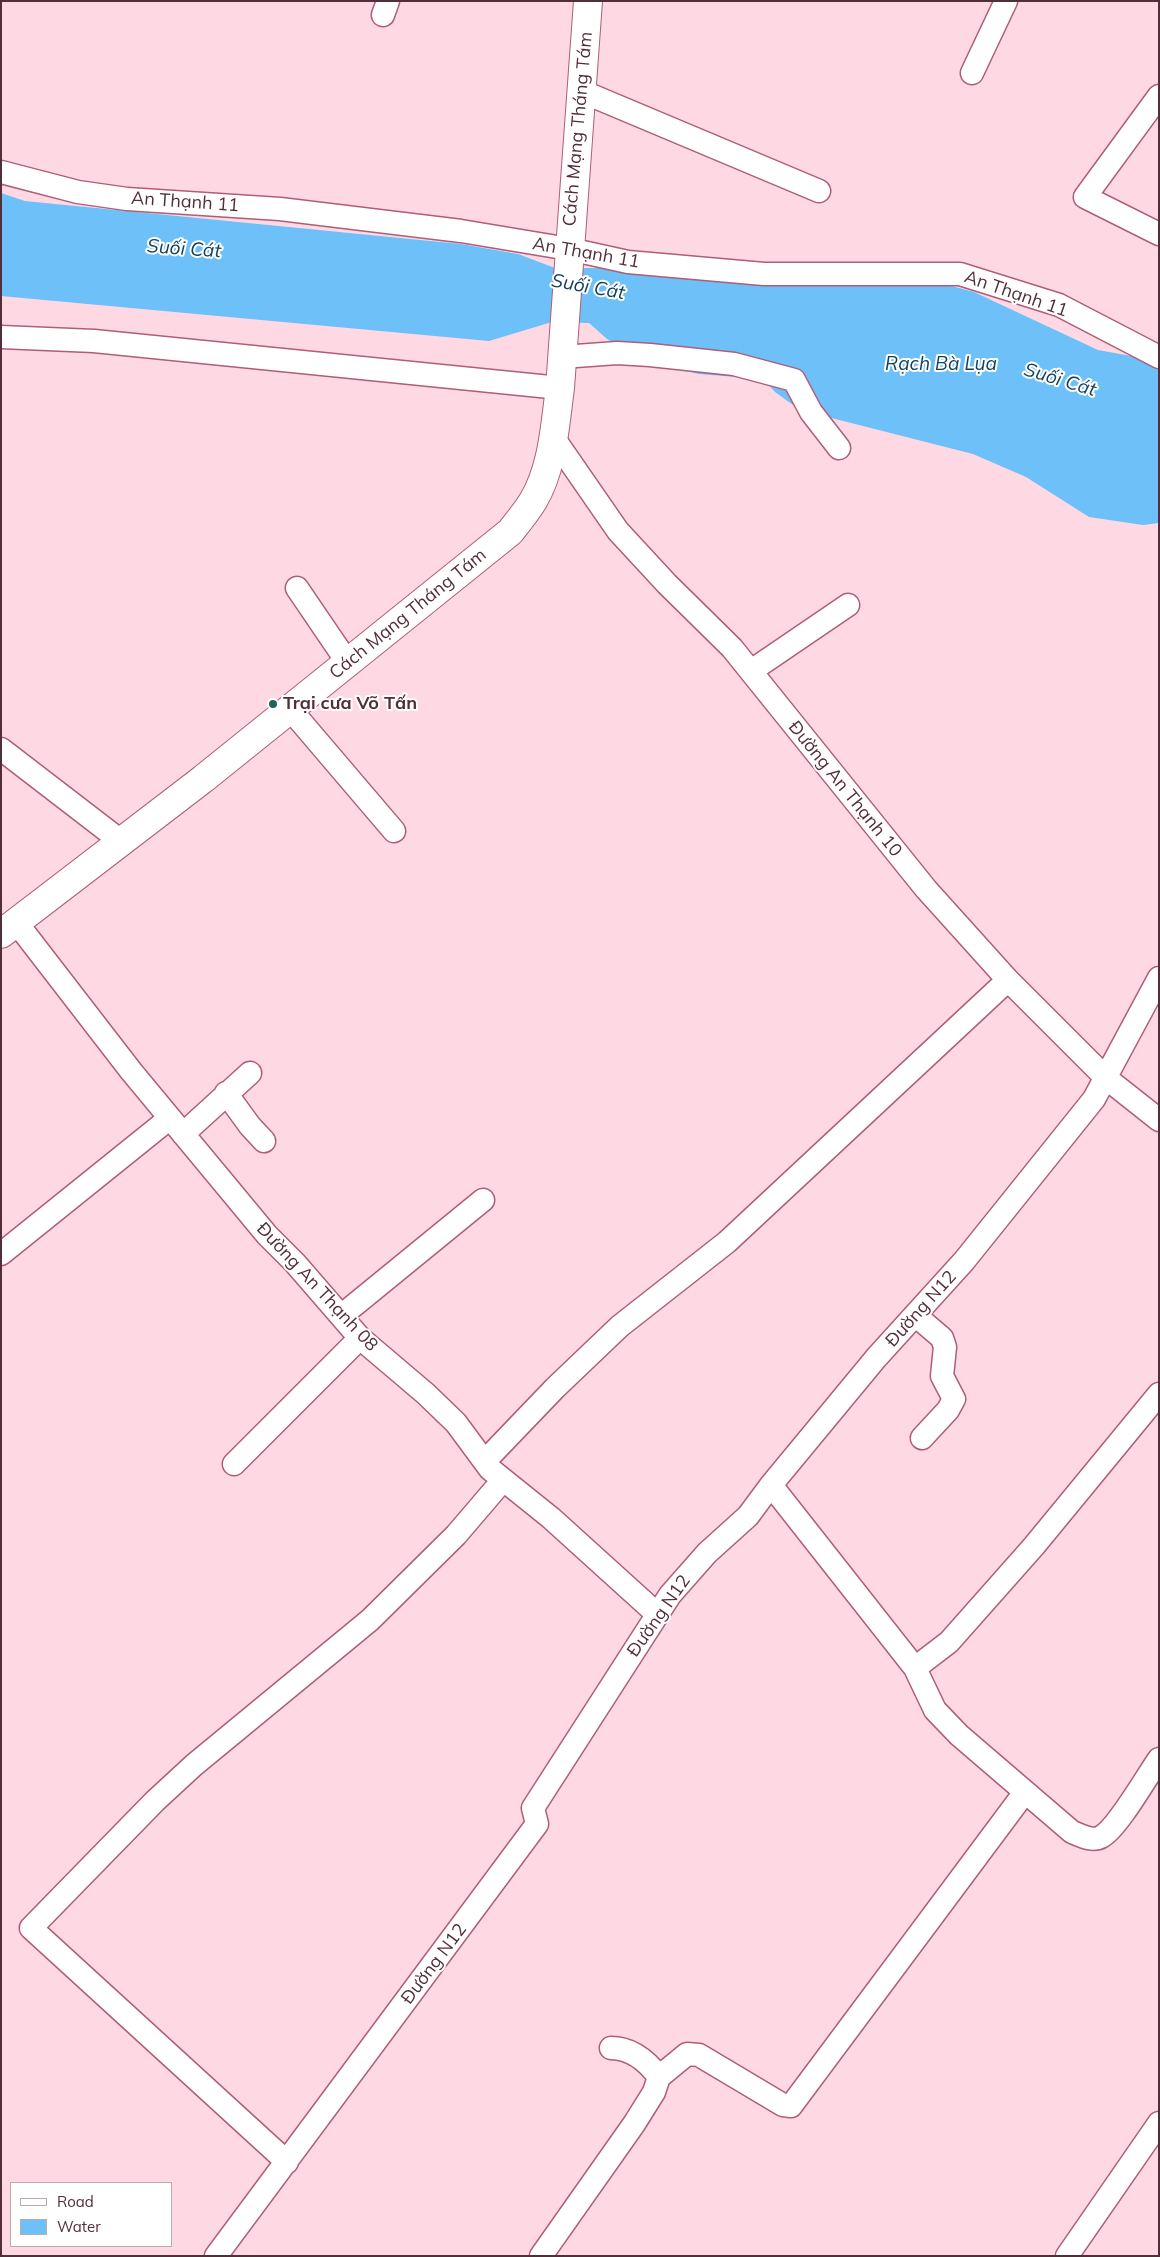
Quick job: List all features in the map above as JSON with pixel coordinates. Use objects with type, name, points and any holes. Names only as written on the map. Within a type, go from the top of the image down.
[{"type":"main road","name":"Cách Mạng Tháng Tám","points":[[9,928],[122,842],[510,532],[534,499],[544,474],[553,437],[560,388],[588,1]]},
{"type":"street","points":[[972,73],[1006,1]]},
{"type":"street","points":[[581,92],[818,191]]},
{"type":"street","points":[[1159,96],[1085,197],[1159,234]]},
{"type":"street","name":"An Thạnh 11","points":[[1,172],[78,192],[126,198],[280,210],[461,232],[569,253],[628,262],[764,274],[960,274],[1059,304],[1159,357]]},
{"type":"street","points":[[1,337],[94,341],[560,388]]},
{"type":"street","points":[[562,347],[734,364],[794,380],[811,412],[839,448]]},
{"type":"street","name":"Đường An Thạnh 10","points":[[553,437],[618,531],[667,584],[732,648],[926,889],[1008,980],[1106,1078],[1159,1120]]},
{"type":"street","points":[[297,588],[348,663]]},
{"type":"street","points":[[751,671],[848,605]]},
{"type":"street","points":[[290,709],[394,831]]},
{"type":"street","points":[[1,749],[122,842]]},
{"type":"street","name":"Đường An Thạnh 08","points":[[9,928],[71,996],[267,1235],[360,1338],[426,1394],[456,1423],[485,1461],[503,1480],[571,1536],[657,1614]]},
{"type":"street","name":"Đường N12","points":[[216,2256],[537,1824],[533,1808],[670,1595],[708,1553],[748,1516],[771,1485],[876,1358],[976,1246],[1094,1099],[1159,978]]},
{"type":"street","points":[[485,1461],[555,1388],[620,1326],[727,1242],[1008,980]]},
{"type":"street","points":[[1,1254],[176,1126],[226,1094],[250,1073]]},
{"type":"street","points":[[226,1094],[264,1141]]},
{"type":"street","points":[[342,1316],[483,1200]]},
{"type":"street","points":[[915,1314],[942,1338],[945,1347],[945,1365],[942,1376],[954,1399],[948,1410],[922,1438]]},
{"type":"street","points":[[234,1464],[360,1338]]},
{"type":"street","points":[[915,1668],[949,1642],[1034,1546],[1159,1394]]},
{"type":"street","points":[[287,2162],[31,1928],[155,1801],[188,1771],[370,1620],[456,1535],[503,1480]]},
{"type":"street","points":[[771,1485],[915,1668],[935,1710],[960,1735],[1072,1832],[1092,1839],[1101,1838],[1112,1828],[1159,1759]]},
{"type":"street","points":[[542,2256],[634,2124],[654,2092],[659,2077],[687,2054],[699,2055],[783,2105],[791,2106],[1025,1792]]},
{"type":"street","points":[[610,2048],[622,2048],[648,2062],[659,2077]]},
{"type":"street","points":[[1067,2256],[1159,2122]]},
{"type":"water","points":[[1,193],[25,201],[461,244],[518,254],[555,268],[602,268],[742,279],[898,281],[952,286],[974,292],[1098,350],[1159,361],[1159,523],[1143,525],[1089,517],[1026,477],[973,454],[800,410],[775,392],[763,379],[699,374],[647,362],[607,339],[589,323],[552,322],[489,341],[1,296]]},
{"type":"place","name":"Trại cưa Võ Tấn","points":[[273,704]]},
{"type":"water label","name":"Suối Cát","points":[[184,249]]},
{"type":"water label","name":"Suối Cát","points":[[588,287]]},
{"type":"water label","name":"Rạch Bà Lụa","points":[[941,364]]},
{"type":"water label","name":"Suối Cát","points":[[1060,380]]}]
